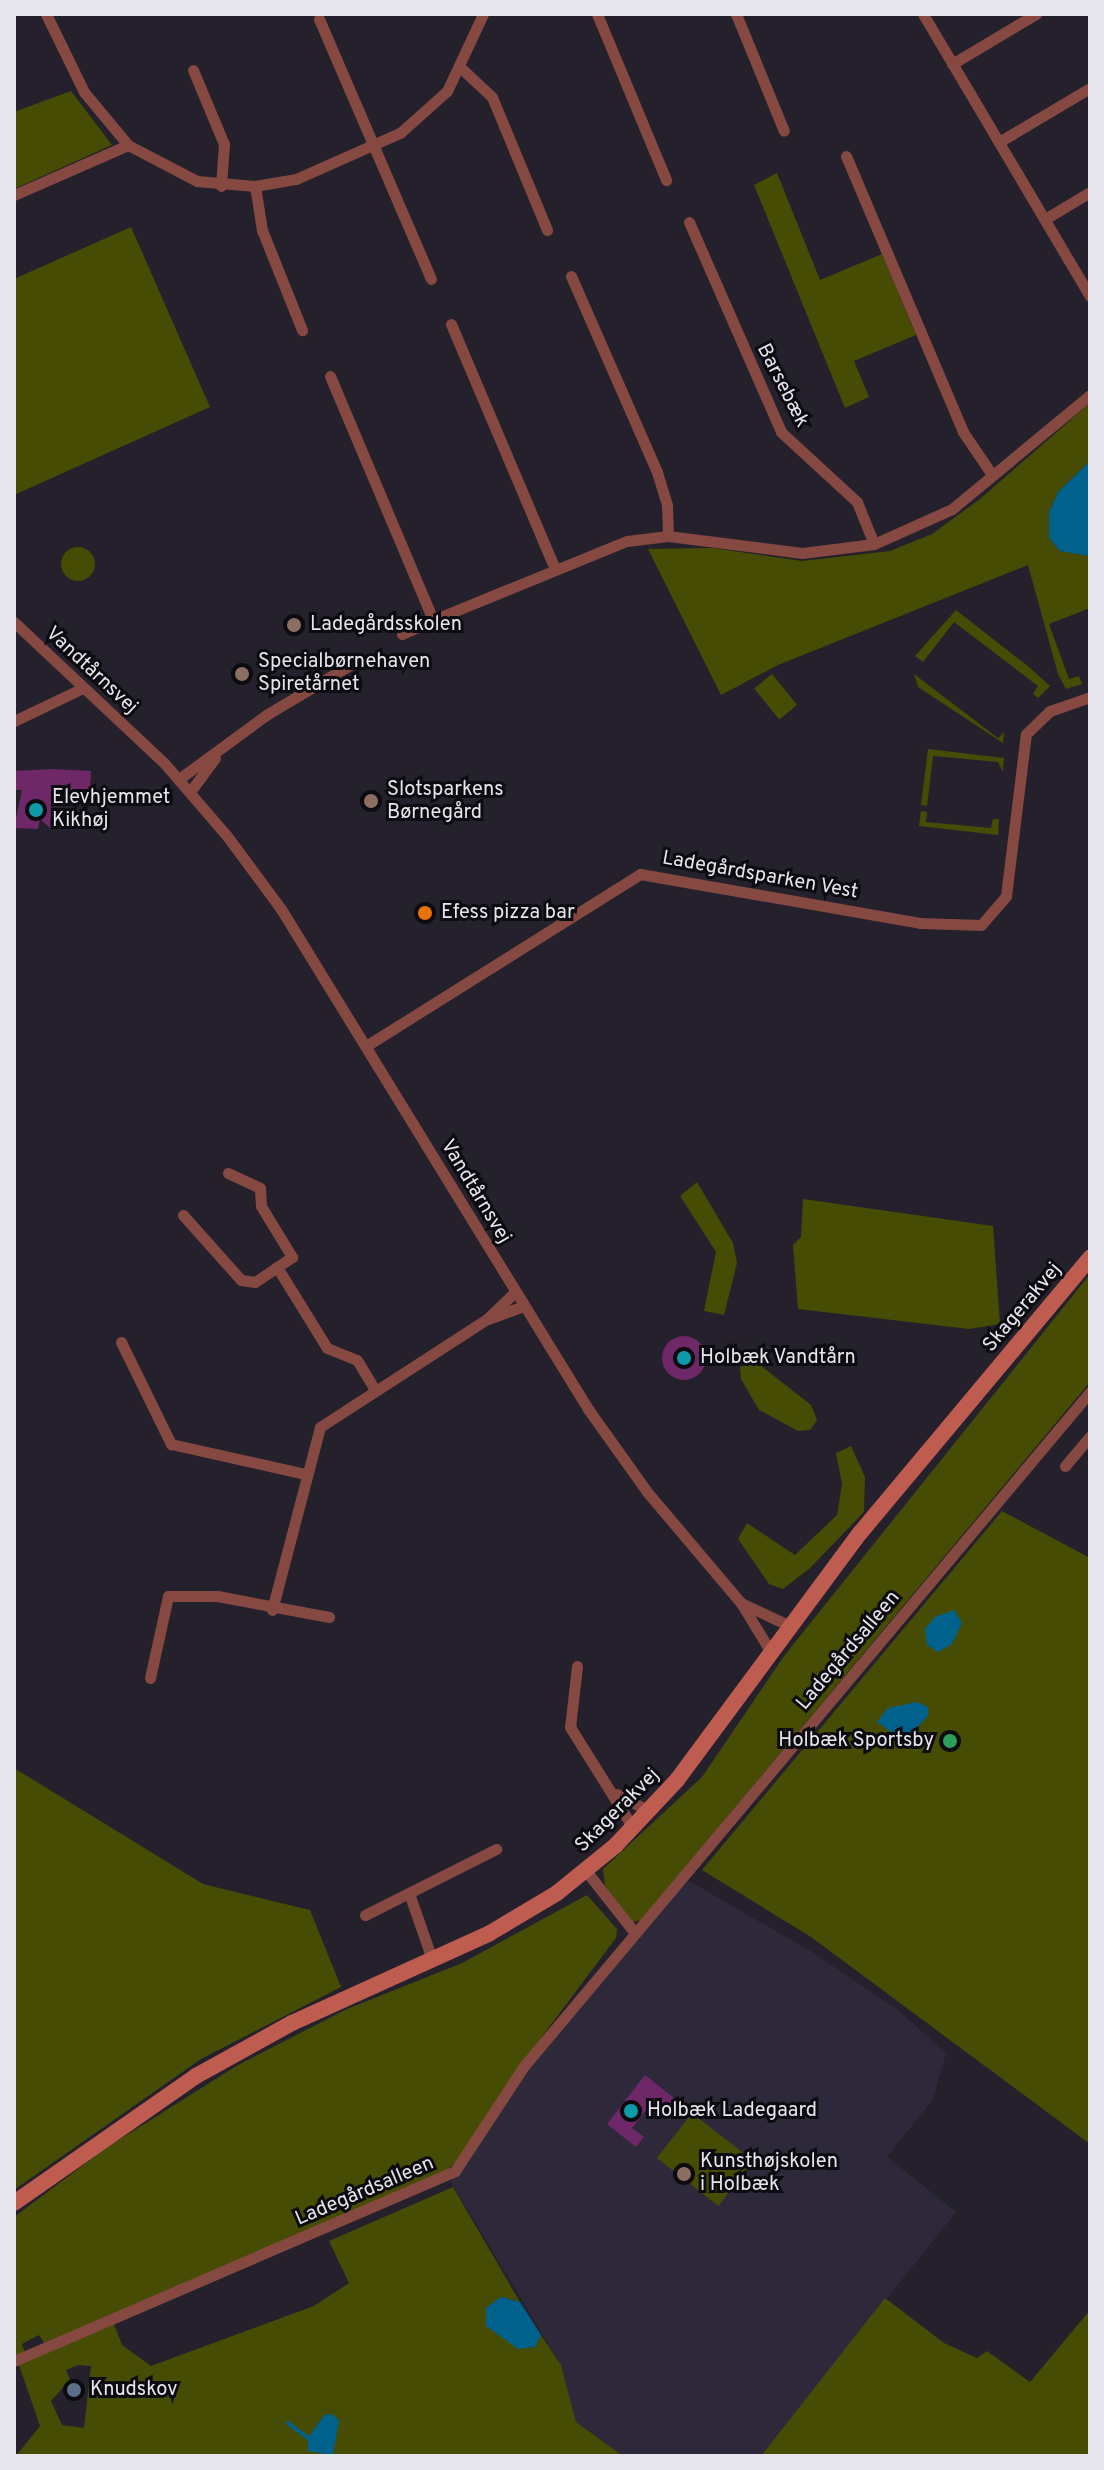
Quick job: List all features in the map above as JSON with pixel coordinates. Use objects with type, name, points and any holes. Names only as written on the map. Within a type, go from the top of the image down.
[{"type":"street","points":[[51,16],[84,92],[128,145],[174,173],[221,186],[255,186],[296,179],[374,147],[423,115],[462,69],[483,14]]},
{"type":"street","points":[[597,14],[666,180]]},
{"type":"street","points":[[736,14],[784,131]]},
{"type":"street","points":[[923,14],[1090,296]]},
{"type":"street","points":[[952,64],[1036,14]]},
{"type":"street","points":[[319,19],[431,279]]},
{"type":"street","points":[[462,69],[492,97],[547,230]]},
{"type":"street","points":[[193,70],[224,144],[221,186]]},
{"type":"street","points":[[999,142],[1090,88]]},
{"type":"street","points":[[14,195],[128,145]]},
{"type":"street","points":[[846,156],[957,418],[991,473]]},
{"type":"street","points":[[255,186],[262,230],[302,330]]},
{"type":"street","points":[[1045,219],[1090,192]]},
{"type":"street","name":"Barsebæk","points":[[689,222],[781,432],[857,502],[874,544]]},
{"type":"street","points":[[571,276],[657,472],[668,536]]},
{"type":"street","points":[[451,324],[554,567]]},
{"type":"street","points":[[330,376],[433,620]]},
{"type":"street","points":[[402,634],[554,567],[618,543],[668,536],[802,553],[874,544],[934,519],[1090,395]]},
{"type":"street","name":"Vandtårnsvej","points":[[14,622],[179,779],[281,909],[514,1293],[639,1482],[741,1603],[769,1649]]},
{"type":"street","points":[[179,779],[355,662]]},
{"type":"street","points":[[47,703],[70,676]]},
{"type":"street","points":[[14,721],[83,688]]},
{"type":"street","name":"Ladegårdsparken Vest","points":[[366,1046],[640,874],[962,928],[981,925],[1000,910],[1026,734],[1050,711],[1090,697]]},
{"type":"street","points":[[190,792],[223,748]]},
{"type":"street","points":[[183,1215],[241,1280],[255,1282],[292,1257],[261,1206],[260,1188],[228,1173]]},
{"type":"street","name":"Skagerakvej","points":[[14,2203],[201,2072],[524,1914],[586,1871],[649,1811],[788,1625],[1090,1258]]},
{"type":"street","points":[[277,1267],[327,1348],[357,1360],[374,1388]]},
{"type":"street","points":[[487,1319],[514,1293]]},
{"type":"street","points":[[272,1610],[305,1474],[320,1427],[374,1388],[487,1319],[523,1306]]},
{"type":"street","points":[[121,1342],[171,1444],[305,1474]]},
{"type":"street","name":"Ladegårdsalleen","points":[[14,2361],[455,2171],[524,2066],[1090,1392]]},
{"type":"street","points":[[1065,1466],[1090,1436]]},
{"type":"street","points":[[150,1678],[168,1596],[217,1596],[272,1610],[329,1617]]},
{"type":"street","name":"Vandtårnsvej","points":[[741,1603],[788,1625]]},
{"type":"street","points":[[577,1666],[570,1727],[616,1793],[633,1828]]},
{"type":"street","points":[[616,1793],[649,1811]]},
{"type":"street","points":[[365,1915],[410,1896],[496,1849]]},
{"type":"street","points":[[586,1871],[635,1933]]},
{"type":"street","points":[[410,1896],[440,1956]]},
{"type":"shaded area","name":"Kunsthøjskolen i Holbæk","points":[[689,1881],[809,1950],[898,2010],[946,2053],[933,2099],[887,2157],[956,2212],[761,2456],[623,2456],[576,2422],[561,2365],[451,2182],[528,2068],[678,1886]]},
{"type":"green space","points":[[71,91],[112,145],[14,189],[14,112]]},
{"type":"green space","points":[[777,173],[820,280],[882,254],[916,335],[854,361],[869,397],[845,408],[754,185]]},
{"type":"green space","points":[[131,227],[210,407],[14,495],[14,279]]},
{"type":"green space","points":[[1090,403],[1090,461],[1058,492],[1049,512],[1049,538],[1060,551],[1090,556],[1090,608],[1049,624],[1069,679],[1079,676],[1082,684],[1066,689],[1058,674],[1028,565],[778,665],[721,695],[648,549],[713,548],[802,561],[890,551],[932,534],[980,499]]},
{"type":"green space","points":[[78,547],[90,552],[95,564],[90,576],[78,581],[66,576],[61,564],[66,552]]},
{"type":"green space","points":[[956,610],[1050,686],[1038,698],[1033,694],[1038,686],[954,622],[923,662],[915,656]]},
{"type":"green space","points":[[772,674],[797,705],[779,720],[754,688]]},
{"type":"green space","points":[[914,674],[998,738],[1004,732],[1003,743],[918,687]]},
{"type":"green space","points":[[928,749],[1004,758],[1003,772],[998,762],[933,756],[927,806],[921,805]]},
{"type":"green space","points":[[921,811],[927,812],[926,822],[991,828],[993,819],[999,819],[998,835],[919,826]]},
{"type":"green space","points":[[697,1182],[733,1243],[737,1263],[724,1315],[704,1311],[716,1252],[680,1196]]},
{"type":"green space","points":[[803,1199],[993,1226],[1000,1324],[969,1329],[798,1309],[793,1245],[801,1237]]},
{"type":"green space","points":[[1090,1274],[1090,1382],[641,1920],[633,1922],[605,1886],[603,1869],[702,1777],[784,1656]]},
{"type":"green space","points":[[755,1361],[811,1405],[817,1420],[810,1430],[798,1431],[759,1410],[741,1379],[740,1367]]},
{"type":"green space","points":[[851,1446],[865,1477],[864,1512],[810,1568],[783,1589],[769,1584],[738,1539],[747,1523],[795,1555],[837,1515],[842,1484],[836,1453]]},
{"type":"green space","name":"Holbæk Sportsby","points":[[1002,1511],[1090,1558],[1090,2144],[811,1937],[702,1870]]},
{"type":"green space","points":[[14,1768],[203,1884],[310,1910],[341,1987],[201,2059],[14,2190]]},
{"type":"green space","points":[[587,1895],[617,1929],[616,1938],[544,2034],[465,2156],[441,2174],[44,2343],[39,2335],[22,2344],[25,2353],[14,2357],[14,2217],[106,2148],[238,2065],[347,2009],[462,1963]]},
{"type":"green space","points":[[692,2113],[753,2161],[718,2206],[657,2158]]},
{"type":"green space","points":[[453,2187],[520,2302],[501,2297],[534,2347],[541,2335],[561,2365],[576,2422],[623,2456],[16,2456],[40,2426],[19,2365],[114,2324],[122,2345],[151,2366],[314,2306],[349,2283],[329,2241]],"holes":[[[78,2365],[91,2366],[84,2428],[62,2425],[51,2401],[70,2380],[66,2370]]]},
{"type":"green space","points":[[885,2298],[944,2343],[977,2358],[987,2351],[1030,2382],[1090,2310],[1090,2456],[761,2456]]},
{"type":"water","points":[[1090,461],[1090,556],[1060,551],[1049,538],[1049,512],[1058,492]]},
{"type":"water","points":[[954,1610],[962,1623],[952,1644],[938,1652],[927,1645],[925,1629],[935,1617]]},
{"type":"water","points":[[917,1702],[928,1707],[928,1716],[913,1732],[894,1734],[877,1722],[888,1708]]},
{"type":"water","points":[[501,2297],[520,2302],[541,2335],[535,2347],[518,2349],[486,2326],[486,2308]]},
{"type":"water","points":[[332,2414],[339,2420],[333,2455],[308,2451],[308,2438],[324,2415]]},
{"type":"building","name":"Elevhjemmet Kikhøj","points":[[14,771],[91,771],[90,790],[76,805],[51,806],[50,828],[40,819],[38,829],[14,828],[22,790],[14,790]]},
{"type":"building","name":"Holbæk Vandtårn","points":[[684,1336],[699,1343],[706,1358],[699,1373],[684,1380],[669,1373],[662,1358],[669,1343]]},
{"type":"building","name":"Holbæk Ladegaard","points":[[645,2075],[674,2098],[666,2109],[654,2100],[632,2128],[644,2137],[636,2147],[607,2124]]},
{"type":"waterway","points":[[288,2423],[308,2438]]},
{"type":"place","name":"Ladegårdsskolen","points":[[294,625]]},
{"type":"place","name":"Specialbørnehaven Spiretårnet","points":[[242,674]]},
{"type":"place","name":"Slotsparkens Børnegård","points":[[371,801]]},
{"type":"place","name":"Elevhjemmet Kikhøj","points":[[36,810]]},
{"type":"place","name":"Efess pizza bar","points":[[425,913]]},
{"type":"place","name":"Holbæk Vandtårn","points":[[684,1358]]},
{"type":"place","name":"Holbæk Sportsby","points":[[950,1741]]},
{"type":"place","name":"Holbæk Ladegaard","points":[[631,2111]]},
{"type":"place","name":"Kunsthøjskolen i Holbæk","points":[[684,2174]]},
{"type":"place","name":"Knudskov","points":[[74,2390]]}]
